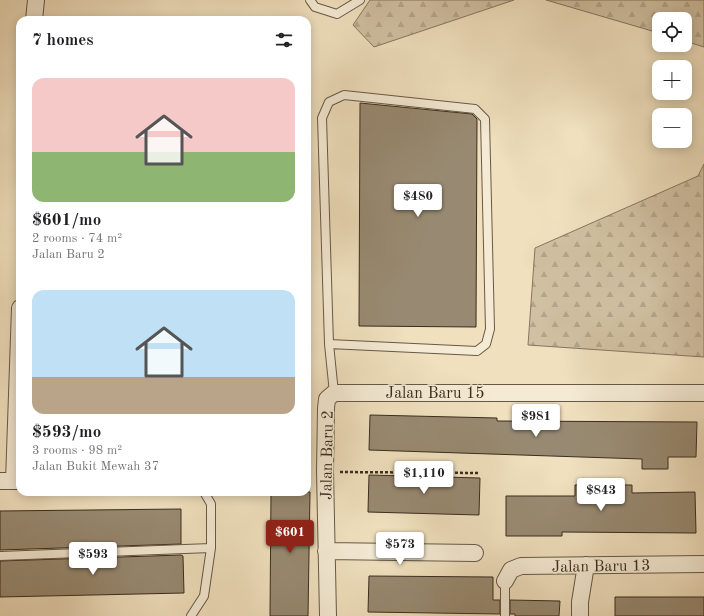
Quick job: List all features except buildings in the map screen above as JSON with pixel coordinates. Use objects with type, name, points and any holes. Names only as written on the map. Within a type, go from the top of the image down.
[{"type":"street","points":[[34,16],[36,0]]},
{"type":"street","name":"Jalan Baru 15","points":[[334,393],[361,391],[704,393]]},
{"type":"street","name":"Jalan Baru 2","points":[[328,616],[326,551],[326,408],[327,399],[334,393]]},
{"type":"street","points":[[11,481],[16,425]]},
{"type":"street","points":[[326,551],[474,553]]},
{"type":"street","name":"Jalan Baru 13","points":[[505,581],[511,570],[521,566],[704,564]]},
{"type":"street","points":[[580,616],[586,565]]},
{"type":"lane","points":[[310,0],[315,6],[337,14],[360,0]]},
{"type":"lane","points":[[329,344],[477,351],[486,344],[490,329],[485,119],[475,109],[344,95],[329,102],[322,118],[329,344],[334,393]]},
{"type":"lane","points":[[191,616],[204,596],[211,548],[211,504],[206,496]]},
{"type":"lane","points":[[0,556],[211,548]]},
{"type":"lane","points":[[505,581],[505,616]]},
{"type":"path","points":[[349,472],[479,473]]},
{"type":"green space","points":[[370,0],[514,0],[374,47],[353,25]]},
{"type":"green space","points":[[546,0],[704,0],[704,47],[692,43],[692,12],[652,12],[652,31]]},
{"type":"green space","points":[[704,164],[704,357],[528,345],[535,248],[698,176]]}]
